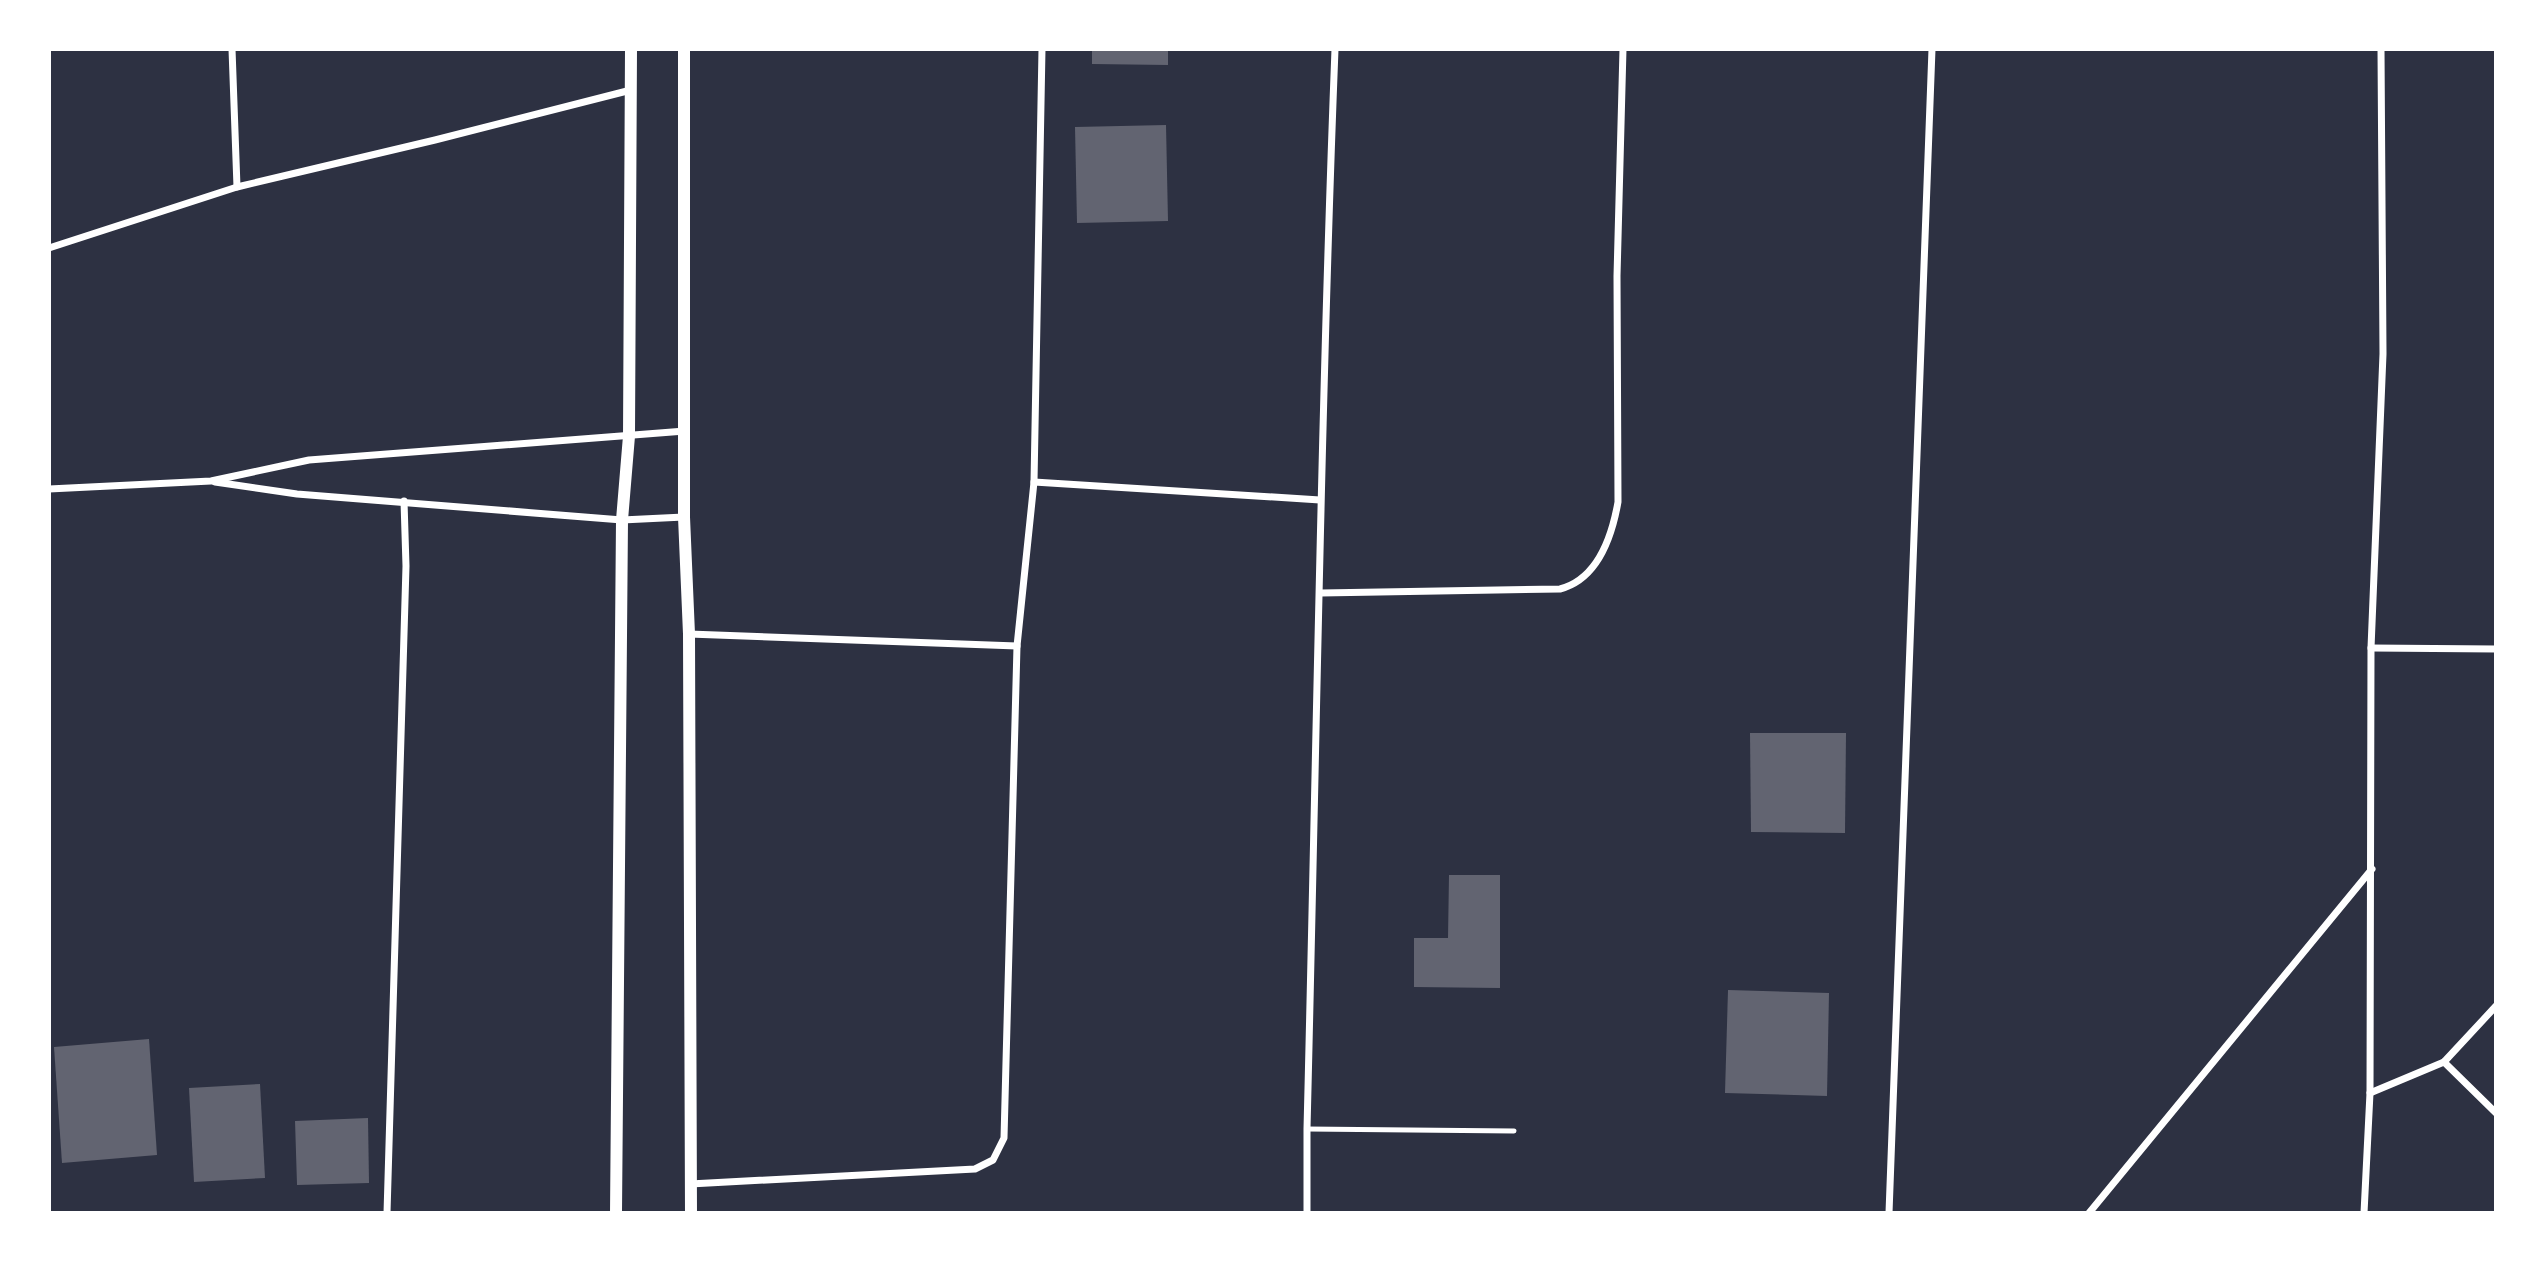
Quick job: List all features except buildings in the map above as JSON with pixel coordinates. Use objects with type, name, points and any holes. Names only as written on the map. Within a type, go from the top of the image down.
[{"type":"street","points":[[232,49],[237,187]]},
{"type":"street","points":[[616,1213],[622,520],[629,436],[631,49]]},
{"type":"street","points":[[684,49],[684,517],[689,634],[691,1213]]},
{"type":"street","points":[[690,1184],[975,1169],[993,1160],[1004,1138],[1017,646],[1034,482],[1042,49]]},
{"type":"street","points":[[1307,1213],[1321,593],[1320,500],[1335,49]]},
{"type":"street","points":[[1321,593],[1560,589],[1583,579],[1595,564],[1614,525],[1618,502],[1617,276],[1623,49]]},
{"type":"street","points":[[1889,1213],[1932,49]]},
{"type":"street","points":[[2364,1213],[2370,1093],[2371,648],[2383,354],[2381,49]]},
{"type":"street","points":[[49,248],[237,187],[435,141],[631,90]]},
{"type":"street","points":[[49,489],[211,481],[309,460],[685,431]]},
{"type":"street","points":[[211,481],[297,494],[622,520],[684,517]]},
{"type":"street","points":[[1034,482],[1320,500]]},
{"type":"street","points":[[387,1213],[406,566],[404,501]]},
{"type":"street","points":[[689,634],[1017,646]]},
{"type":"street","points":[[2371,648],[2496,649]]},
{"type":"street","points":[[2090,1213],[2372,869]]},
{"type":"street","points":[[2370,1093],[2444,1062],[2496,1006]]},
{"type":"street","points":[[2444,1062],[2496,1114]]},
{"type":"lane","points":[[1307,1129],[1514,1131]]}]
